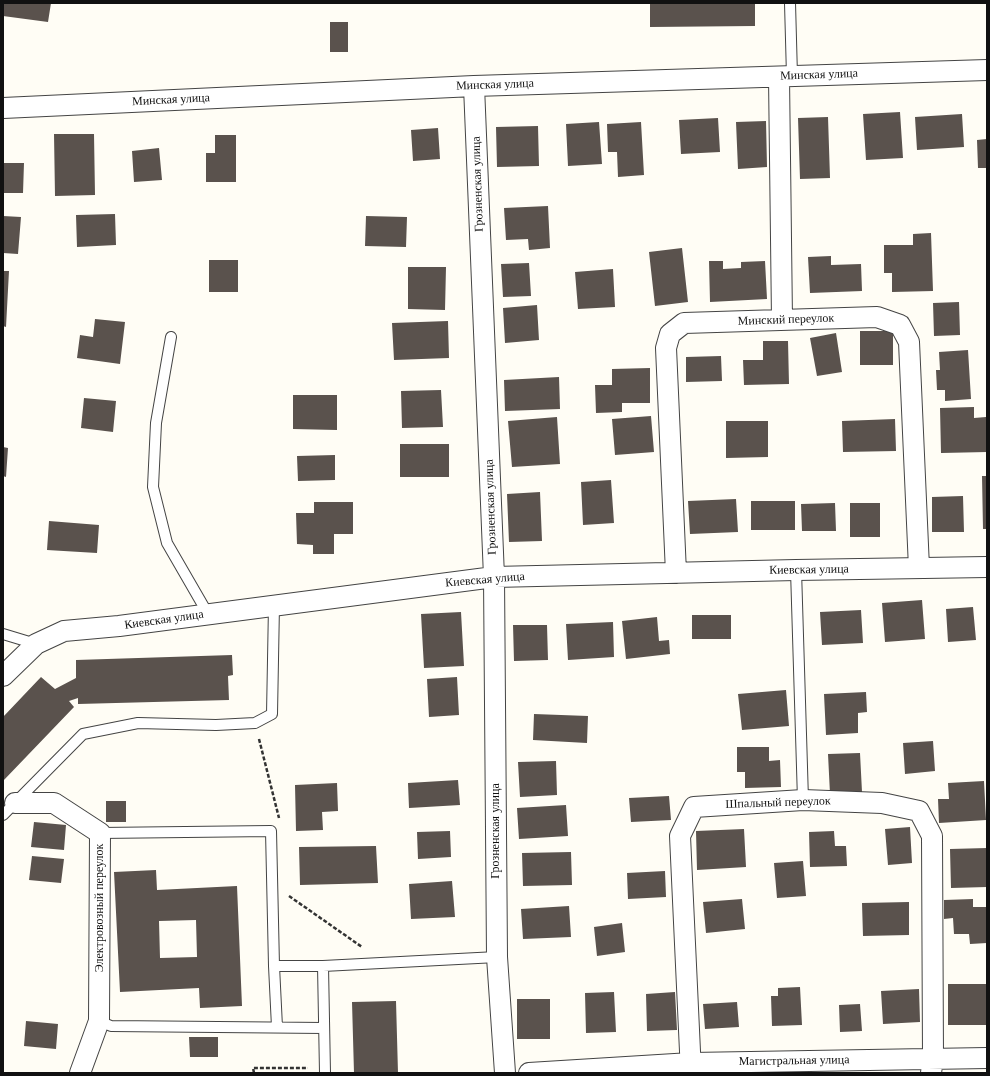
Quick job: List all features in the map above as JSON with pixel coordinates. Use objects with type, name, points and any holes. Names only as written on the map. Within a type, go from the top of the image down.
[{"type":"street","name":"Минская улица","points":[[3,108],[474,86],[987,70]]},
{"type":"street","points":[[782,320],[786,76]]},
{"type":"street","name":"Грозненская улица","points":[[474,86],[494,577],[497,957],[505,1073]]},
{"type":"street","name":"Минский переулок","points":[[676,573],[666,348],[670,334],[684,323],[877,317],[900,325],[909,342],[920,568]]},
{"type":"street","name":"Киевская улица","points":[[3,676],[36,644],[64,631],[119,626],[494,577],[987,566]]},
{"type":"street","name":"Шпальный переулок","points":[[691,1068],[680,836],[694,807],[803,800],[882,803],[919,811],[932,836],[932,1066]]},
{"type":"street","name":"Электровозный переулок","points":[[9,809],[54,803],[100,833],[99,1021],[80,1073]]},
{"type":"street","name":"Магистральная улица","points":[[529,1073],[691,1068],[932,1066],[987,1058]]},
{"type":"lane","points":[[786,76],[790,3]]},
{"type":"lane","points":[[171,337],[156,423],[153,487],[167,543],[208,614]]},
{"type":"lane","points":[[796,570],[803,800]]},
{"type":"lane","points":[[9,809],[83,734],[138,723],[216,726],[255,723],[272,714],[274,605]]},
{"type":"lane","points":[[3,634],[36,644]]},
{"type":"lane","points":[[100,833],[271,832],[277,1027]]},
{"type":"lane","points":[[274,966],[323,966],[497,957]]},
{"type":"lane","points":[[323,966],[325,1070]]},
{"type":"lane","points":[[99,1021],[111,1026],[324,1028]]},
{"type":"path","points":[[255,723],[280,822]]},
{"type":"path","points":[[285,893],[384,963]]},
{"type":"path","points":[[254,1073],[253,1068],[325,1070]]},
{"type":"building","points":[[3,3],[51,3],[48,22],[3,16]]},
{"type":"building","points":[[650,3],[755,3],[755,26],[650,27]]},
{"type":"building","points":[[330,22],[348,22],[348,52],[330,52]]},
{"type":"building","points":[[900,112],[903,158],[866,160],[863,114]]},
{"type":"building","points":[[962,114],[964,147],[917,150],[915,117]]},
{"type":"building","points":[[828,117],[830,178],[800,179],[798,118]]},
{"type":"building","points":[[718,118],[720,152],[681,154],[679,120]]},
{"type":"building","points":[[766,121],[767,167],[738,169],[736,122]]},
{"type":"building","points":[[599,122],[602,164],[568,166],[566,124]]},
{"type":"building","points":[[641,122],[644,175],[618,177],[617,152],[608,152],[607,124]]},
{"type":"building","points":[[538,126],[539,166],[497,167],[496,127]]},
{"type":"building","points":[[438,128],[440,159],[413,161],[411,130]]},
{"type":"building","points":[[54,134],[94,134],[95,195],[55,196]]},
{"type":"building","points":[[215,135],[236,135],[236,182],[206,182],[206,153],[215,153]]},
{"type":"building","points":[[987,139],[987,168],[978,168],[977,140]]},
{"type":"building","points":[[159,148],[162,180],[134,182],[132,151]]},
{"type":"building","points":[[3,163],[24,163],[23,193],[3,193]]},
{"type":"building","points":[[548,206],[550,248],[529,250],[528,239],[506,240],[504,208]]},
{"type":"building","points":[[115,214],[116,245],[77,247],[76,215]]},
{"type":"building","points":[[3,216],[21,217],[18,254],[3,253]]},
{"type":"building","points":[[366,216],[407,217],[406,247],[365,246]]},
{"type":"building","points":[[931,233],[933,291],[892,292],[892,273],[884,273],[884,245],[913,245],[913,234]]},
{"type":"building","points":[[682,248],[688,302],[655,306],[649,252]]},
{"type":"building","points":[[831,256],[831,265],[861,264],[862,291],[810,293],[808,257]]},
{"type":"building","points":[[209,260],[238,260],[238,292],[209,292]]},
{"type":"building","points":[[709,261],[723,261],[723,269],[741,268],[741,262],[765,261],[767,299],[710,302]]},
{"type":"building","points":[[529,263],[531,296],[503,297],[501,264]]},
{"type":"building","points":[[408,267],[446,267],[445,310],[408,309]]},
{"type":"building","points":[[613,269],[615,307],[578,309],[575,272]]},
{"type":"building","points":[[3,271],[9,271],[6,327],[3,326]]},
{"type":"building","points":[[959,302],[960,335],[934,336],[933,303]]},
{"type":"building","points":[[537,305],[539,340],[505,343],[503,308]]},
{"type":"building","points":[[95,319],[125,322],[120,364],[77,358],[80,335],[93,337]]},
{"type":"building","points":[[448,321],[449,358],[394,360],[392,323]]},
{"type":"building","points":[[860,331],[893,331],[893,365],[860,365]]},
{"type":"building","points":[[836,333],[842,372],[817,376],[810,338]]},
{"type":"building","points":[[763,341],[788,341],[789,384],[744,385],[743,360],[763,360]]},
{"type":"building","points":[[968,350],[971,399],[945,401],[945,390],[937,390],[936,370],[940,370],[939,352]]},
{"type":"building","points":[[721,356],[722,381],[686,382],[686,357]]},
{"type":"building","points":[[650,368],[650,403],[622,403],[622,412],[596,413],[595,385],[612,385],[612,369]]},
{"type":"building","points":[[559,377],[560,409],[505,411],[504,380]]},
{"type":"building","points":[[441,390],[443,427],[402,428],[401,391]]},
{"type":"building","points":[[293,395],[337,395],[337,430],[293,429]]},
{"type":"building","points":[[84,398],[116,401],[113,432],[81,428]]},
{"type":"building","points":[[974,407],[974,418],[986,417],[987,452],[941,453],[940,408]]},
{"type":"building","points":[[651,416],[654,452],[615,455],[612,419]]},
{"type":"building","points":[[557,417],[560,464],[512,467],[508,421]]},
{"type":"building","points":[[895,419],[896,451],[843,452],[842,421]]},
{"type":"building","points":[[726,421],[768,421],[768,457],[726,458]]},
{"type":"building","points":[[400,444],[449,444],[449,477],[400,477]]},
{"type":"building","points":[[3,447],[8,448],[6,477],[3,476]]},
{"type":"building","points":[[335,455],[335,480],[298,481],[297,456]]},
{"type":"building","points":[[982,476],[987,476],[987,529],[983,529]]},
{"type":"building","points":[[611,480],[614,523],[583,525],[581,482]]},
{"type":"building","points":[[540,492],[542,541],[509,542],[507,494]]},
{"type":"building","points":[[963,496],[964,532],[932,532],[932,497]]},
{"type":"building","points":[[736,499],[738,532],[690,534],[688,501]]},
{"type":"building","points":[[751,501],[795,501],[795,530],[751,530]]},
{"type":"building","points":[[314,502],[353,502],[353,534],[334,534],[334,554],[313,554],[313,545],[297,544],[296,513],[314,513]]},
{"type":"building","points":[[835,503],[836,531],[802,531],[801,504]]},
{"type":"building","points":[[850,503],[880,503],[880,537],[850,537]]},
{"type":"building","points":[[49,521],[99,525],[97,553],[47,550]]},
{"type":"building","points":[[922,600],[925,639],[885,642],[882,603]]},
{"type":"building","points":[[973,607],[976,640],[948,642],[946,609]]},
{"type":"building","points":[[861,610],[863,643],[822,645],[820,612]]},
{"type":"building","points":[[461,612],[464,666],[424,668],[421,614]]},
{"type":"building","points":[[692,615],[731,615],[731,639],[692,639]]},
{"type":"building","points":[[657,617],[659,641],[669,640],[670,654],[626,659],[622,621]]},
{"type":"building","points":[[613,622],[614,657],[568,660],[566,624]]},
{"type":"building","points":[[513,625],[547,625],[548,660],[514,661]]},
{"type":"building","points":[[232,655],[233,675],[228,676],[229,700],[78,704],[78,698],[69,701],[74,707],[3,781],[3,717],[41,677],[55,689],[76,678],[76,660]]},
{"type":"building","points":[[457,677],[459,715],[429,717],[427,679]]},
{"type":"building","points":[[786,690],[789,726],[742,730],[738,694]]},
{"type":"building","points":[[866,692],[867,712],[858,713],[858,733],[826,735],[824,694]]},
{"type":"building","points":[[534,714],[588,716],[587,743],[533,740]]},
{"type":"building","points":[[933,741],[935,771],[905,774],[903,743]]},
{"type":"building","points":[[737,747],[769,747],[769,761],[780,760],[781,787],[745,788],[745,772],[737,772]]},
{"type":"building","points":[[860,753],[862,792],[830,794],[828,754]]},
{"type":"building","points":[[556,761],[557,795],[520,797],[518,762]]},
{"type":"building","points":[[458,780],[460,805],[409,808],[408,783]]},
{"type":"building","points":[[984,781],[986,820],[939,823],[938,799],[949,799],[948,783]]},
{"type":"building","points":[[337,783],[338,811],[322,812],[323,830],[296,831],[295,785]]},
{"type":"building","points":[[669,796],[671,820],[631,822],[629,798]]},
{"type":"building","points":[[106,801],[126,801],[126,822],[106,822]]},
{"type":"building","points":[[566,805],[568,836],[519,839],[517,808]]},
{"type":"building","points":[[34,822],[66,825],[64,850],[31,847]]},
{"type":"building","points":[[910,827],[912,863],[888,865],[885,829]]},
{"type":"building","points":[[744,829],[746,867],[697,870],[696,831]]},
{"type":"building","points":[[450,831],[451,857],[418,859],[417,832]]},
{"type":"building","points":[[834,831],[835,846],[846,846],[847,866],[810,867],[809,832]]},
{"type":"building","points":[[376,846],[378,883],[300,885],[299,847]]},
{"type":"building","points":[[987,848],[987,887],[951,888],[950,849]]},
{"type":"building","points":[[571,852],[572,885],[523,886],[522,853]]},
{"type":"building","points":[[32,856],[64,859],[61,883],[29,880]]},
{"type":"building","points":[[803,861],[806,896],[777,898],[774,863]]},
{"type":"building","points":[[156,870],[157,890],[237,886],[242,1006],[200,1008],[199,988],[120,992],[114,872]],"holes":[[[196,920],[197,957],[160,958],[159,921]]]},
{"type":"building","points":[[665,871],[666,897],[628,899],[627,873]]},
{"type":"building","points":[[452,881],[455,917],[411,919],[409,884]]},
{"type":"building","points":[[742,899],[745,929],[706,933],[703,902]]},
{"type":"building","points":[[973,899],[973,907],[987,907],[987,943],[970,944],[969,934],[954,934],[953,918],[944,919],[944,900]]},
{"type":"building","points":[[909,902],[909,935],[863,936],[862,903]]},
{"type":"building","points":[[569,906],[571,937],[523,939],[521,909]]},
{"type":"building","points":[[622,923],[625,952],[597,956],[594,927]]},
{"type":"building","points":[[948,984],[987,984],[987,1025],[948,1025]]},
{"type":"building","points":[[800,987],[802,1025],[772,1026],[771,996],[778,996],[778,988]]},
{"type":"building","points":[[919,989],[920,1022],[883,1024],[881,991]]},
{"type":"building","points":[[614,992],[616,1032],[586,1033],[585,993]]},
{"type":"building","points":[[675,992],[677,1030],[647,1031],[646,994]]},
{"type":"building","points":[[517,999],[550,999],[550,1039],[517,1039]]},
{"type":"building","points":[[396,1001],[398,1073],[354,1073],[352,1002]]},
{"type":"building","points":[[737,1002],[739,1027],[705,1029],[703,1004]]},
{"type":"building","points":[[860,1004],[862,1031],[840,1032],[839,1005]]},
{"type":"building","points":[[26,1021],[58,1024],[56,1049],[24,1046]]},
{"type":"building","points":[[189,1037],[218,1037],[218,1057],[190,1057]]}]
